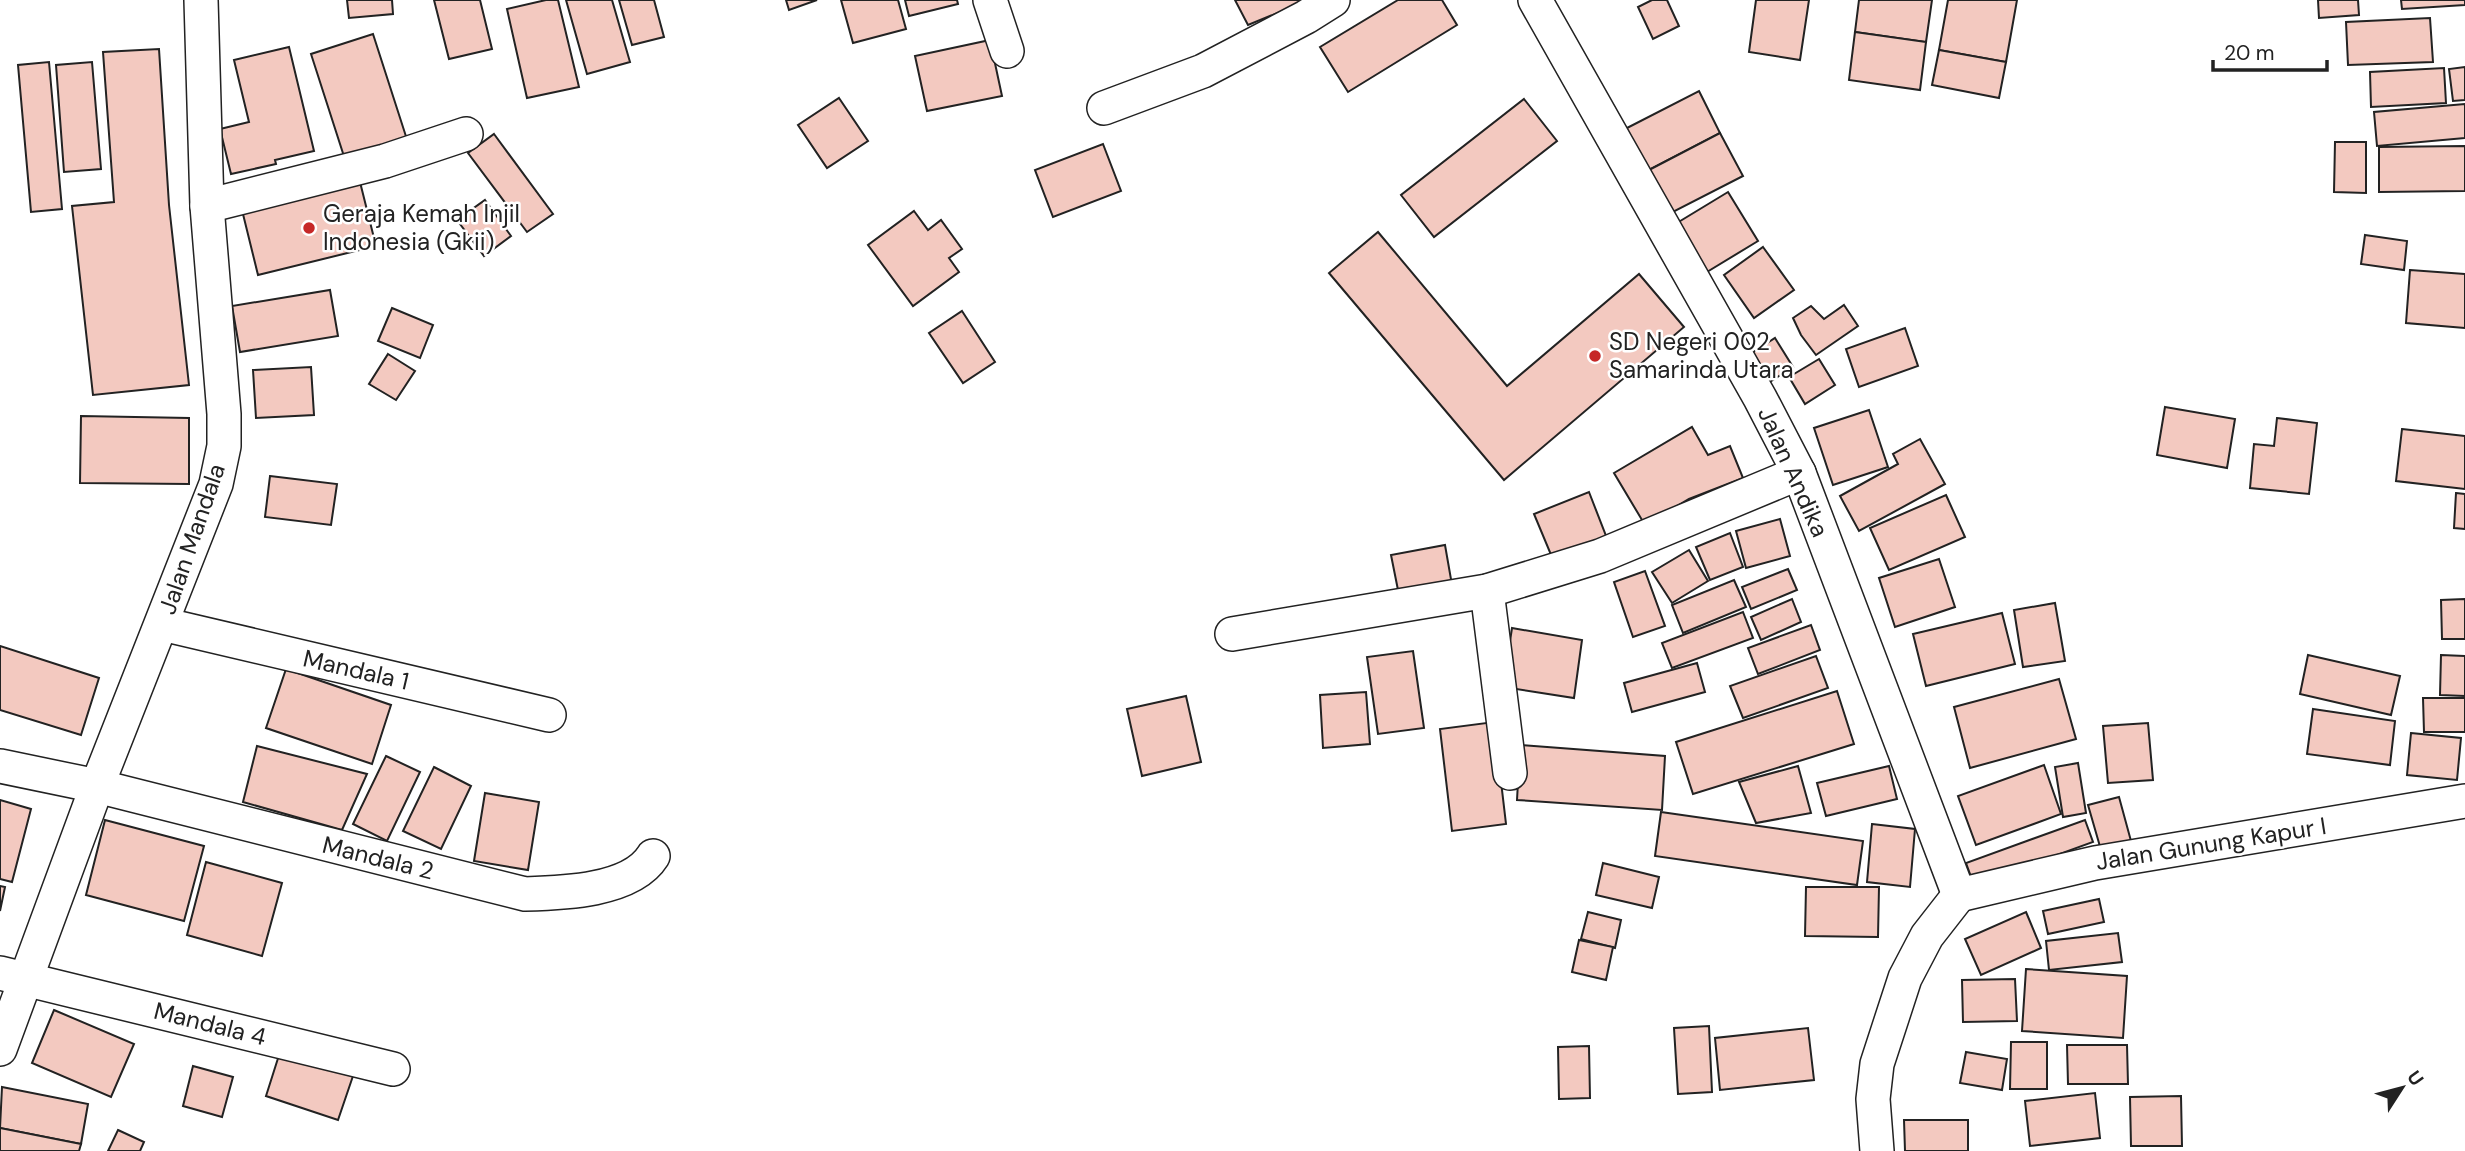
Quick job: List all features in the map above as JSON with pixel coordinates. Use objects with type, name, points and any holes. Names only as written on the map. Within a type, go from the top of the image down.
[{"type":"street","name":"Jalan Mandala","points":[[0,1049],[13,976],[97,786],[162,624],[216,484],[224,446],[224,414],[207,206],[201,0]]},
{"type":"street","points":[[990,0],[1007,51]]},
{"type":"street","points":[[1104,108],[1203,71],[1333,0]]},
{"type":"street","name":"Jalan Andika","points":[[1548,4],[1799,473],[1959,895]]},
{"type":"street","points":[[207,206],[385,161],[466,134]]},
{"type":"street","points":[[1232,634],[1487,591],[1600,556],[1799,473]]},
{"type":"street","points":[[1487,591],[1510,773]]},
{"type":"street","name":"Mandala 1","points":[[162,624],[549,715]]},
{"type":"street","name":"Mandala 2","points":[[0,766],[97,786],[525,894],[568,893],[602,887],[646,868],[653,856]]},
{"type":"street","name":"Jalan Gunung Kapur I","points":[[1959,895],[2095,863],[2465,801]]},
{"type":"street","points":[[1877,1151],[1873,1099],[1877,1064],[1905,978],[1927,936],[1959,895]]},
{"type":"street","name":"Mandala 4","points":[[13,976],[393,1069]]},
{"type":"building","points":[[347,0],[392,0],[393,14],[349,18]]},
{"type":"building","points":[[434,0],[480,0],[492,49],[449,59]]},
{"type":"building","points":[[558,0],[579,87],[527,98],[507,9]]},
{"type":"building","points":[[566,0],[612,0],[630,62],[587,74]]},
{"type":"building","points":[[619,0],[654,0],[664,37],[632,45]]},
{"type":"building","points":[[786,0],[817,0],[789,10]]},
{"type":"building","points":[[841,0],[898,0],[906,29],[853,43]]},
{"type":"building","points":[[905,0],[957,0],[958,4],[909,16]]},
{"type":"building","points":[[1235,0],[1309,0],[1248,25]]},
{"type":"building","points":[[1398,0],[1442,0],[1457,25],[1348,92],[1320,47]]},
{"type":"building","points":[[1652,0],[1667,0],[1679,26],[1653,39],[1638,7]]},
{"type":"building","points":[[1756,0],[1809,0],[1800,60],[1749,52]]},
{"type":"building","points":[[1859,0],[1932,0],[1926,42],[1855,32]]},
{"type":"building","points":[[1948,0],[2017,0],[2006,62],[1939,50]]},
{"type":"building","points":[[2318,0],[2358,0],[2359,15],[2319,18]]},
{"type":"building","points":[[2401,0],[2465,0],[2465,5],[2402,9]]},
{"type":"building","points":[[2430,18],[2433,62],[2348,65],[2346,22]]},
{"type":"building","points":[[1855,32],[1926,42],[1920,90],[1849,80]]},
{"type":"building","points":[[373,34],[412,155],[350,175],[311,54]]},
{"type":"building","points":[[990,40],[1002,96],[927,111],[915,56]]},
{"type":"building","points":[[289,47],[314,151],[275,160],[276,164],[231,174],[220,129],[249,122],[234,60]]},
{"type":"building","points":[[159,49],[169,205],[189,385],[93,395],[72,206],[114,202],[103,52]]},
{"type":"building","points":[[1939,50],[2006,62],[1999,98],[1932,85]]},
{"type":"building","points":[[49,62],[62,209],[31,212],[18,65]]},
{"type":"building","points":[[92,62],[101,169],[64,172],[56,65]]},
{"type":"building","points":[[2465,67],[2465,100],[2453,101],[2449,69]]},
{"type":"building","points":[[2444,68],[2446,103],[2371,107],[2370,72]]},
{"type":"building","points":[[1699,91],[1720,133],[1647,171],[1625,129]]},
{"type":"building","points":[[839,98],[868,141],[827,168],[798,125]]},
{"type":"building","points":[[1524,99],[1557,141],[1434,237],[1401,195]]},
{"type":"building","points":[[2465,104],[2465,138],[2377,146],[2374,112]]},
{"type":"building","points":[[1720,133],[1743,176],[1669,214],[1647,171]]},
{"type":"building","points":[[494,134],[553,214],[527,232],[468,153]]},
{"type":"building","points":[[2335,142],[2366,142],[2366,193],[2334,192]]},
{"type":"building","points":[[1103,144],[1121,191],[1053,217],[1035,170]]},
{"type":"building","points":[[2465,146],[2465,191],[2379,192],[2379,147]]},
{"type":"building","name":"Geraja Kemah Injil Indonesia (Gkii)","points":[[360,182],[376,246],[258,275],[242,210]]},
{"type":"building","points":[[1728,192],[1758,241],[1702,275],[1672,226]]},
{"type":"building","points":[[485,200],[511,236],[484,256],[457,220]]},
{"type":"building","points":[[914,211],[928,230],[941,220],[962,249],[949,258],[959,272],[913,306],[868,245]]},
{"type":"building","name":"SD Negeri 002 Samarinda Utara","points":[[1378,232],[1507,386],[1639,274],[1684,327],[1504,480],[1329,273]]},
{"type":"building","points":[[2365,235],[2407,241],[2404,270],[2361,264]]},
{"type":"building","points":[[1763,247],[1794,290],[1754,318],[1724,275]]},
{"type":"building","points":[[2410,270],[2465,274],[2465,328],[2406,323]]},
{"type":"building","points":[[330,290],[338,336],[240,352],[232,306]]},
{"type":"building","points":[[1844,305],[1858,326],[1816,355],[1801,335],[1793,318],[1811,306],[1824,319]]},
{"type":"building","points":[[392,308],[433,325],[420,358],[378,341]]},
{"type":"building","points":[[962,311],[995,362],[963,383],[929,333]]},
{"type":"building","points":[[1905,328],[1918,366],[1859,387],[1846,349]]},
{"type":"building","points":[[1775,338],[1793,367],[1765,385],[1747,356]]},
{"type":"building","points":[[388,354],[415,371],[396,400],[369,384]]},
{"type":"building","points":[[1819,359],[1835,385],[1805,404],[1789,377]]},
{"type":"building","points":[[311,367],[314,415],[256,418],[253,370]]},
{"type":"building","points":[[2165,407],[2235,419],[2227,468],[2157,455]]},
{"type":"building","points":[[1869,410],[1888,467],[1833,485],[1814,428]]},
{"type":"building","points":[[81,416],[189,418],[189,484],[80,483]]},
{"type":"building","points":[[2277,418],[2317,423],[2309,494],[2250,488],[2254,444],[2274,446]]},
{"type":"building","points":[[1692,427],[1708,455],[1730,446],[1743,478],[1689,499],[1645,525],[1614,473]]},
{"type":"building","points":[[2402,429],[2465,436],[2465,489],[2396,481]]},
{"type":"building","points":[[1920,439],[1945,484],[1859,531],[1840,496],[1898,464],[1893,454]]},
{"type":"building","points":[[270,476],[337,484],[331,525],[265,517]]},
{"type":"building","points":[[1589,492],[1608,541],[1554,562],[1534,514]]},
{"type":"building","points":[[2456,493],[2465,494],[2465,529],[2454,528]]},
{"type":"building","points":[[1946,495],[1965,537],[1889,570],[1870,528]]},
{"type":"building","points":[[1780,519],[1790,556],[1746,568],[1736,531]]},
{"type":"building","points":[[1730,533],[1743,567],[1710,580],[1696,547]]},
{"type":"building","points":[[1445,545],[1452,585],[1399,595],[1391,555]]},
{"type":"building","points":[[1689,550],[1708,581],[1672,603],[1652,572]]},
{"type":"building","points":[[1939,559],[1955,607],[1895,627],[1879,578]]},
{"type":"building","points":[[1788,569],[1797,590],[1751,609],[1742,587]]},
{"type":"building","points":[[1645,571],[1665,626],[1633,637],[1614,582]]},
{"type":"building","points":[[1734,580],[1746,607],[1683,633],[1672,605]]},
{"type":"building","points":[[1792,599],[1801,622],[1761,640],[1751,617]]},
{"type":"building","points":[[2465,599],[2465,639],[2442,639],[2441,600]]},
{"type":"building","points":[[2055,603],[2065,661],[2023,667],[2014,610]]},
{"type":"building","points":[[1743,612],[1753,638],[1672,668],[1662,643]]},
{"type":"building","points":[[2002,613],[2015,664],[1926,686],[1913,634]]},
{"type":"building","points":[[1811,625],[1820,650],[1758,674],[1748,648]]},
{"type":"building","points":[[1512,628],[1582,640],[1574,698],[1503,687]]},
{"type":"building","points":[[0,646],[99,678],[81,735],[0,710]]},
{"type":"building","points":[[1413,651],[1424,728],[1378,734],[1367,657]]},
{"type":"building","points":[[2308,655],[2400,676],[2391,715],[2300,694]]},
{"type":"building","points":[[2441,655],[2465,656],[2465,696],[2440,695]]},
{"type":"building","points":[[1816,656],[1828,688],[1743,718],[1730,686]]},
{"type":"building","points":[[1697,663],[1705,692],[1632,712],[1624,683]]},
{"type":"building","points":[[286,669],[391,705],[372,764],[266,728]]},
{"type":"building","points":[[2059,679],[2076,739],[1970,768],[1954,707]]},
{"type":"building","points":[[1837,691],[1854,744],[1693,794],[1676,742]]},
{"type":"building","points":[[1366,692],[1370,744],[1323,748],[1320,695]]},
{"type":"building","points":[[1186,696],[1201,762],[1142,776],[1127,709]]},
{"type":"building","points":[[2423,698],[2465,698],[2465,732],[2424,732]]},
{"type":"building","points":[[2313,709],[2395,721],[2390,765],[2307,754]]},
{"type":"building","points":[[1494,722],[1506,824],[1452,831],[1440,729]]},
{"type":"building","points":[[2148,723],[2153,780],[2108,783],[2103,726]]},
{"type":"building","points":[[2411,733],[2461,738],[2457,780],[2407,775]]},
{"type":"building","points":[[1520,745],[1665,756],[1662,810],[1517,800]]},
{"type":"building","points":[[257,746],[367,774],[342,830],[243,802]]},
{"type":"building","points":[[386,756],[420,772],[387,841],[353,824]]},
{"type":"building","points":[[2078,763],[2086,813],[2063,817],[2055,767]]},
{"type":"building","points":[[2044,765],[2061,814],[1976,845],[1958,796]]},
{"type":"building","points":[[1798,766],[1811,813],[1756,823],[1739,782]]},
{"type":"building","points":[[1889,766],[1897,799],[1826,816],[1817,783]]},
{"type":"building","points":[[434,767],[471,786],[441,849],[403,831]]},
{"type":"building","points":[[485,793],[539,802],[528,870],[474,861]]},
{"type":"building","points":[[2119,797],[2131,841],[2101,850],[2088,805]]},
{"type":"building","points":[[0,800],[31,809],[12,882],[0,879]]},
{"type":"building","points":[[1661,812],[1863,841],[1857,885],[1655,856]]},
{"type":"building","points":[[105,820],[204,846],[184,921],[86,895]]},
{"type":"building","points":[[2085,820],[2093,842],[1974,885],[1966,863]]},
{"type":"building","points":[[1872,824],[1915,829],[1910,887],[1867,882]]},
{"type":"building","points":[[206,862],[282,883],[262,956],[187,935]]},
{"type":"building","points":[[1603,863],[1659,877],[1652,908],[1596,895]]},
{"type":"building","points":[[0,886],[5,887],[0,911]]},
{"type":"building","points":[[1806,887],[1879,887],[1878,937],[1805,936]]},
{"type":"building","points":[[2099,899],[2104,922],[2048,934],[2043,911]]},
{"type":"building","points":[[1588,912],[1621,920],[1615,948],[1581,939]]},
{"type":"building","points":[[2026,912],[2041,948],[1981,975],[1965,939]]},
{"type":"building","points":[[2118,933],[2122,962],[2049,970],[2046,941]]},
{"type":"building","points":[[1579,940],[1613,947],[1606,980],[1572,972]]},
{"type":"building","points":[[2026,969],[2127,976],[2123,1038],[2022,1031]]},
{"type":"building","points":[[2015,979],[2017,1021],[1963,1022],[1962,980]]},
{"type":"building","points":[[54,1010],[134,1044],[111,1097],[32,1063]]},
{"type":"building","points":[[1709,1026],[1712,1092],[1678,1094],[1674,1028]]},
{"type":"building","points":[[1808,1028],[1814,1080],[1720,1090],[1715,1038]]},
{"type":"building","points":[[2011,1042],[2047,1042],[2047,1089],[2010,1089]]},
{"type":"building","points":[[2067,1045],[2127,1045],[2128,1084],[2068,1084]]},
{"type":"building","points":[[1589,1046],[1590,1098],[1559,1099],[1558,1047]]},
{"type":"building","points":[[280,1052],[353,1076],[338,1120],[266,1096]]},
{"type":"building","points":[[1966,1052],[2007,1059],[2002,1090],[1960,1083]]},
{"type":"building","points":[[193,1066],[233,1077],[222,1117],[183,1106]]},
{"type":"building","points":[[2,1087],[88,1104],[81,1144],[0,1128]]},
{"type":"building","points":[[2095,1093],[2100,1138],[2030,1146],[2025,1101]]},
{"type":"building","points":[[2181,1096],[2182,1146],[2131,1146],[2130,1097]]},
{"type":"building","points":[[1904,1120],[1968,1120],[1968,1151],[1905,1151]]},
{"type":"building","points":[[0,1128],[81,1144],[79,1151],[0,1151]]},
{"type":"building","points":[[118,1130],[144,1142],[140,1151],[108,1151]]},
{"type":"place","name":"Geraja Kemah Injil Indonesia (Gkii)","points":[[309,228]]},
{"type":"place","name":"SD Negeri 002 Samarinda Utara","points":[[1595,356]]}]
